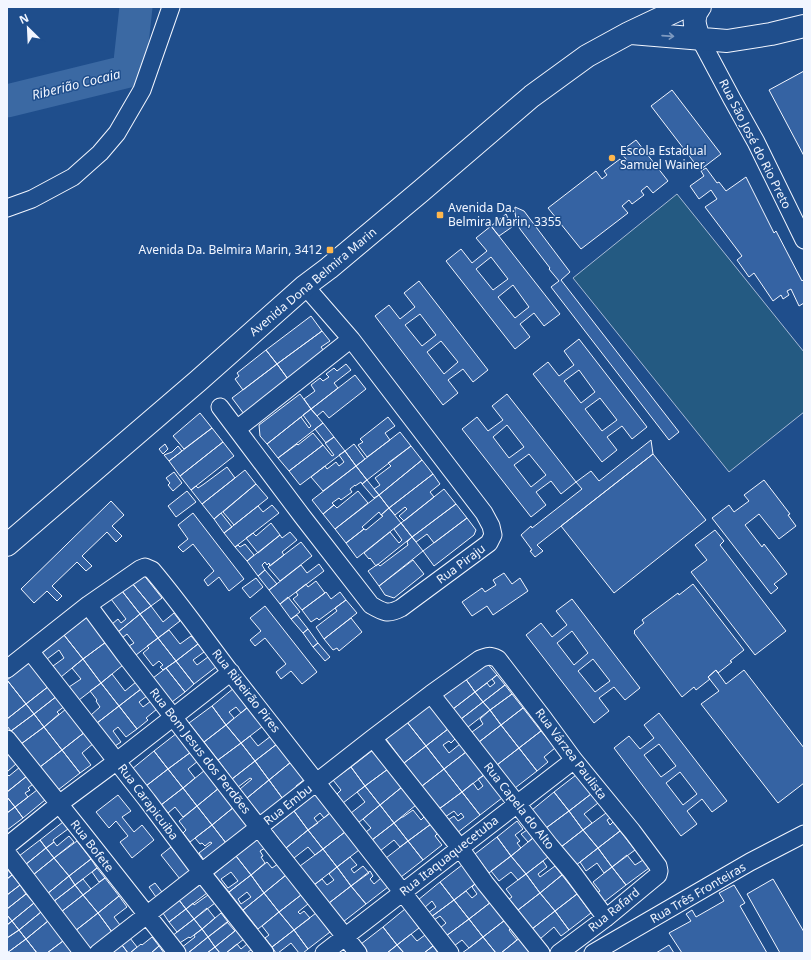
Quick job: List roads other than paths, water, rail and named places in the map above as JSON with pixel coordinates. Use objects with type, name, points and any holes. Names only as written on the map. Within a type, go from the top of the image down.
[{"type":"main road","name":"Avenida Dona Belmira Marin","points":[[7,545],[306,286],[415,196],[532,96],[587,56],[684,7]]},
{"type":"main road","points":[[700,7],[697,10],[694,20],[695,28],[700,39]]},
{"type":"main road","points":[[630,33],[727,41],[771,34],[804,26]]},
{"type":"street","points":[[7,208],[32,199],[74,177],[100,153],[117,133],[142,90],[170,7]]},
{"type":"street","name":"Rua São José do Rio Preto","points":[[700,39],[756,142],[804,240]]},
{"type":"street","name":"Rua São José do Rio Preto","points":[[716,70],[727,41]]},
{"type":"street","name":"Rua Piraju","points":[[220,406],[371,605],[382,612],[393,612],[401,608],[489,543],[493,535],[491,526],[484,513],[351,340],[306,286]]},
{"type":"street","points":[[237,429],[351,340]]},
{"type":"street","name":"Rua Ribeirão Pires","points":[[7,669],[88,605],[140,569],[146,567],[152,570],[316,783],[450,953]]},
{"type":"street","name":"Rua Bom Jesus dos Perdões","points":[[88,605],[125,656],[358,953]]},
{"type":"street","name":"Rua Carapicuiba","points":[[30,651],[265,953]]},
{"type":"street","name":"Rua Várzea Paulista","points":[[480,659],[492,656],[498,659],[574,760],[656,863]]},
{"type":"street","name":"Rua Embu","points":[[98,953],[373,738],[480,659]]},
{"type":"street","points":[[7,846],[59,804],[231,672]]},
{"type":"street","name":"Rua Capela do Alto","points":[[431,694],[516,804],[572,872],[606,918]]},
{"type":"street","points":[[373,738],[460,848],[485,883],[542,953]]},
{"type":"street","name":"Rua Bofete","points":[[7,739],[176,953]]},
{"type":"street","name":"Rua Itaquaquecetuba","points":[[324,953],[574,760]]},
{"type":"street","name":"Rua Três Fronteiras","points":[[593,953],[750,862],[804,834]]},
{"type":"street","points":[[7,853],[83,953]]},
{"type":"street","name":"Rua Rafard","points":[[559,953],[606,918],[658,875],[659,871],[656,863]]},
{"type":"waterway","name":"Riberião Cocaia","points":[[7,101],[129,71],[136,7]]},
{"type":"place","name":"Escola Estadual Samuel Wainer","points":[[612,158]]},
{"type":"place","name":"Avenida Da. Belmira Marin, 3355","points":[[440,215]]},
{"type":"place","name":"Avenida Da. Belmira Marin, 3412","points":[[330,250]]}]
